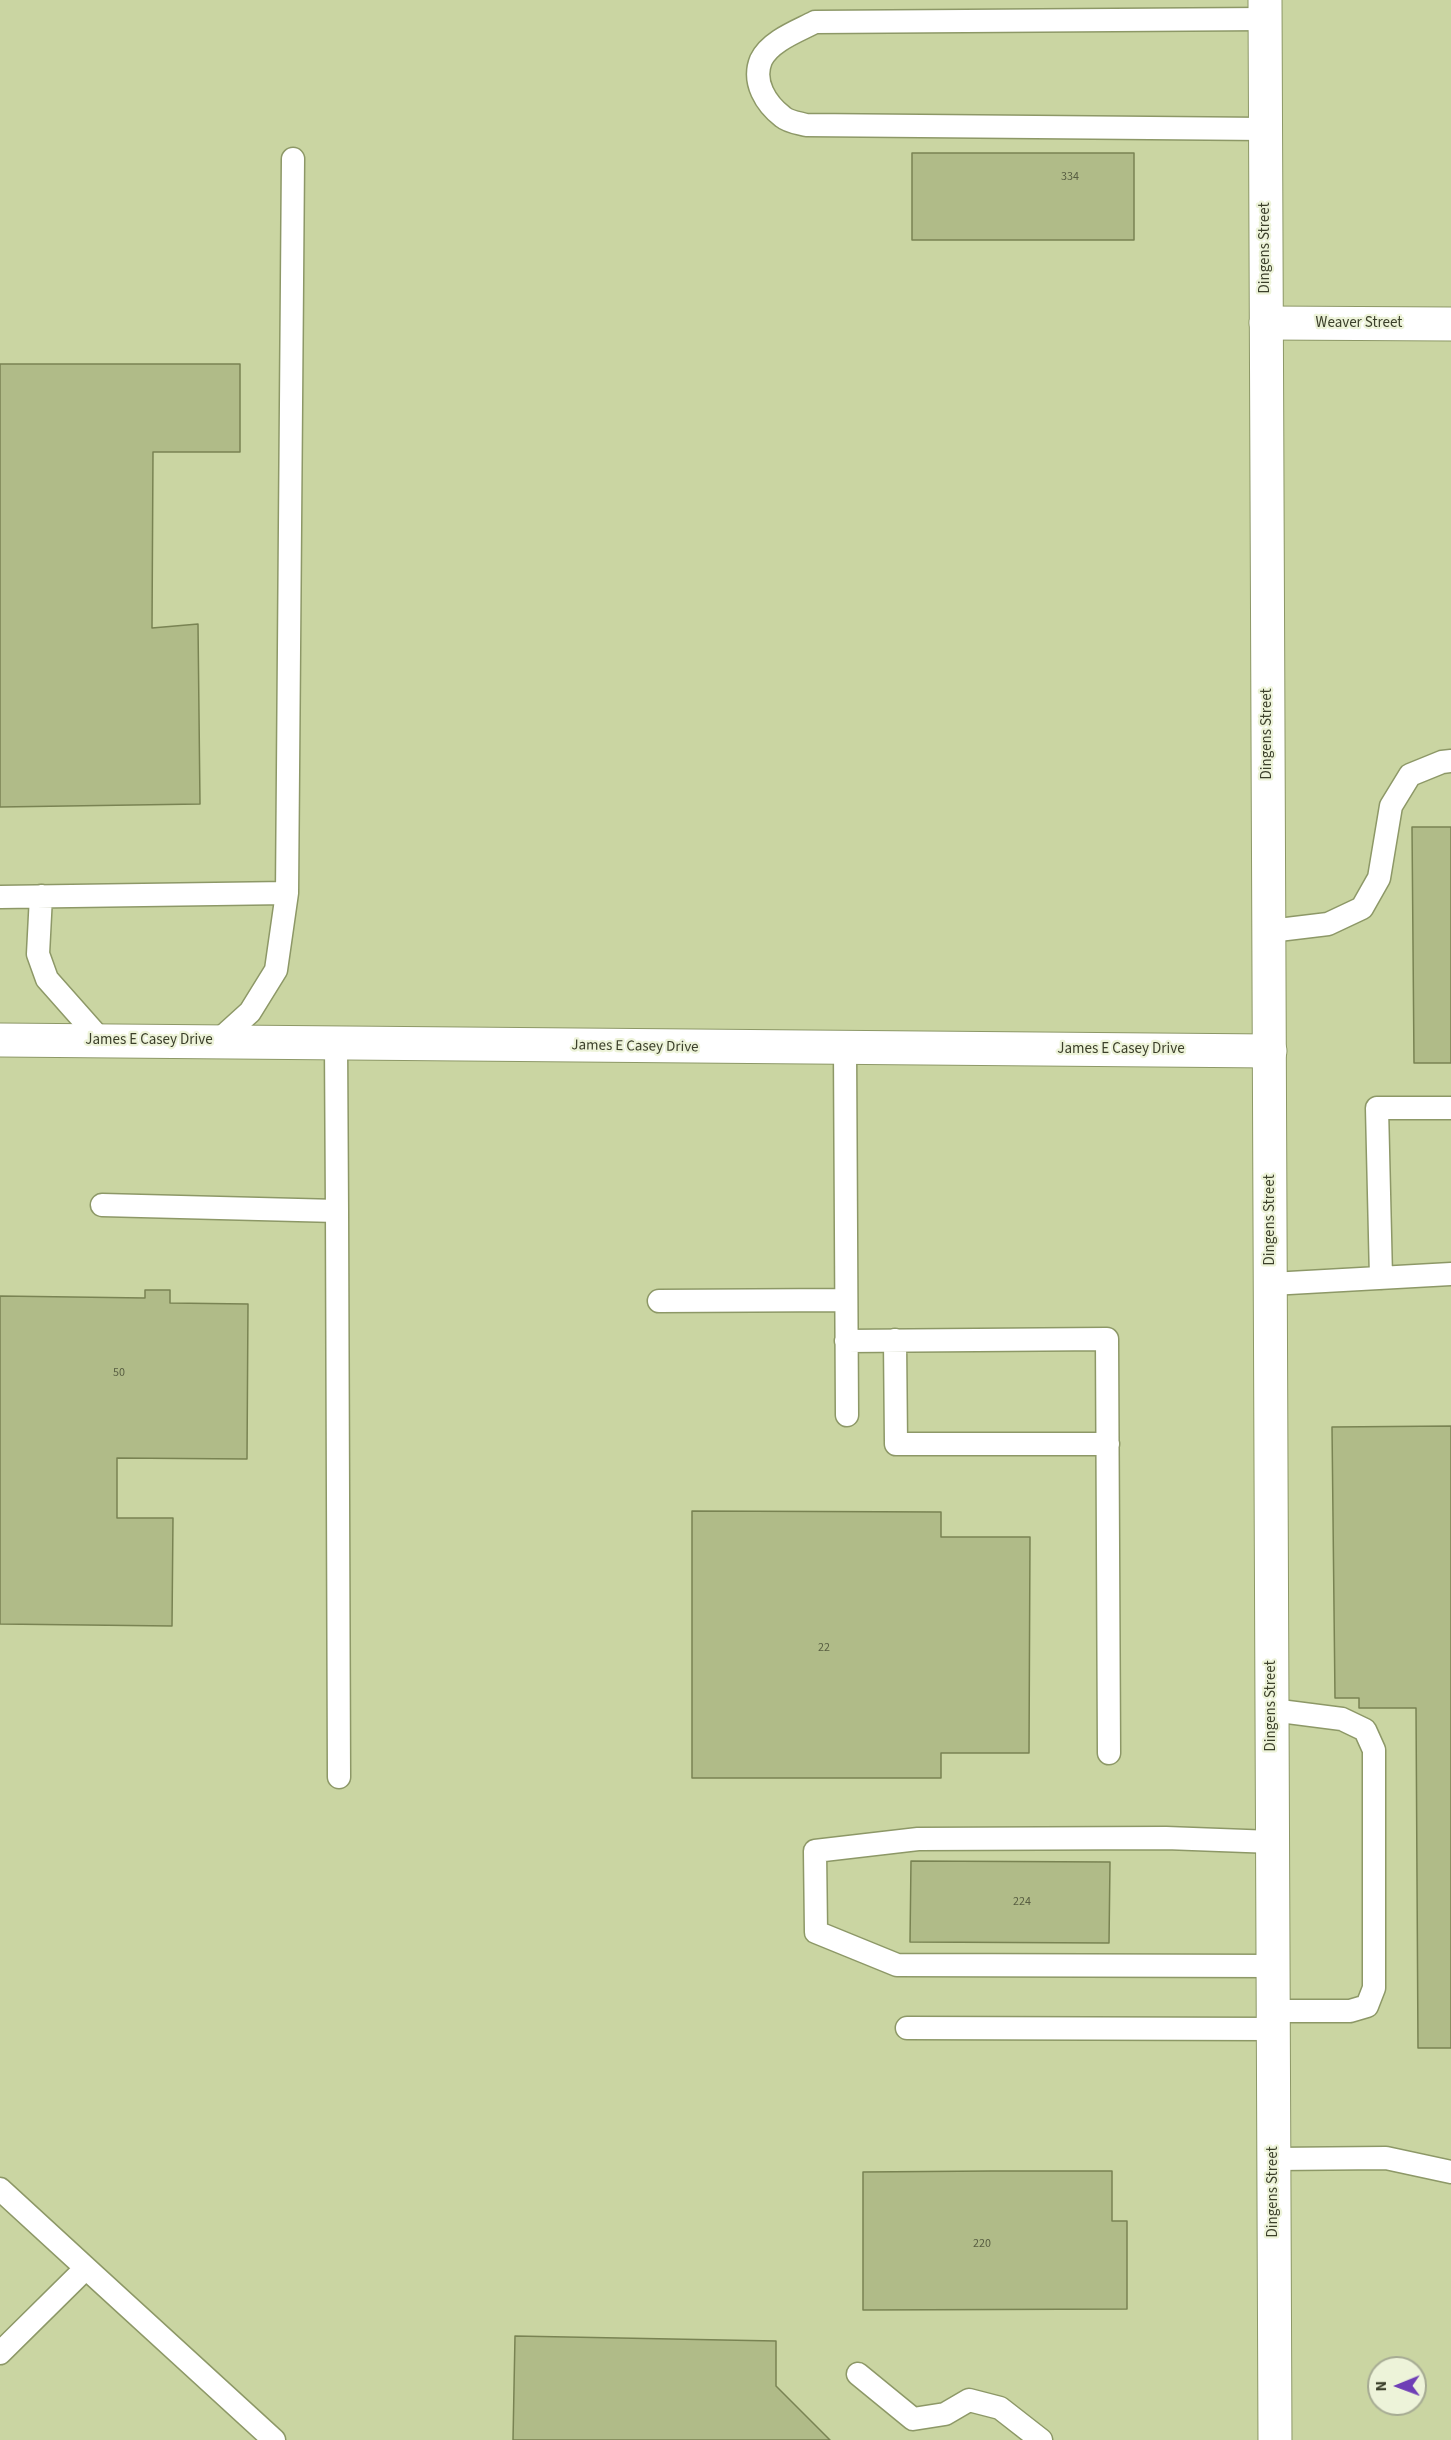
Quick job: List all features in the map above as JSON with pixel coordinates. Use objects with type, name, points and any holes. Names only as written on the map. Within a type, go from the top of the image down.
[{"type":"street","name":"Dingens Street","points":[[1265,10],[1275,2440]]},
{"type":"street","name":"Weaver Street","points":[[1266,323],[1451,324]]},
{"type":"street","name":"James E Casey Drive","points":[[0,1040],[1270,1051]]},
{"type":"lane","points":[[1265,10],[815,22],[775,44],[761,60],[758,82],[767,101],[785,119],[806,125],[1265,129]]},
{"type":"lane","points":[[218,1041],[250,1012],[276,970],[287,893],[292,159]]},
{"type":"lane","points":[[1270,931],[1328,924],[1362,908],[1379,878],[1391,806],[1397,795],[1410,775],[1442,762],[1451,761]]},
{"type":"lane","points":[[0,897],[287,893]]},
{"type":"lane","points":[[41,896],[38,954],[47,979],[101,1040]]},
{"type":"lane","points":[[336,1042],[339,1777]]},
{"type":"lane","points":[[845,1048],[847,1414]]},
{"type":"lane","points":[[1381,1278],[1377,1108],[1451,1108]]},
{"type":"lane","points":[[102,1205],[337,1211]]},
{"type":"lane","points":[[1271,1284],[1451,1274]]},
{"type":"lane","points":[[659,1301],[846,1300]]},
{"type":"lane","points":[[895,1340],[896,1444],[1108,1444]]},
{"type":"lane","points":[[846,1341],[1107,1340],[1109,1753]]},
{"type":"lane","points":[[907,2028],[1274,2020],[1350,2011],[1367,2006],[1374,1988],[1374,1750],[1365,1730],[1342,1719],[1272,1710]]},
{"type":"lane","points":[[1273,1842],[1166,1838],[929,1839],[815,1851],[816,1932],[897,1965],[1274,1966]]},
{"type":"lane","points":[[1274,2159],[1386,2158],[1451,2172]]},
{"type":"lane","points":[[0,2189],[274,2440]]},
{"type":"lane","points":[[0,2353],[86,2268]]},
{"type":"lane","points":[[858,2374],[913,2419],[945,2414],[969,2400],[1000,2408],[1041,2440]]},
{"type":"building","points":[[912,153],[1134,153],[1134,240],[912,240]]},
{"type":"building","points":[[0,364],[240,364],[240,452],[153,452],[152,628],[198,624],[200,804],[0,807]]},
{"type":"building","points":[[1412,827],[1451,827],[1451,1063],[1414,1063]]},
{"type":"building","points":[[145,1290],[170,1290],[170,1303],[248,1304],[247,1459],[117,1458],[117,1518],[173,1518],[172,1626],[0,1624],[0,1296],[145,1298]]},
{"type":"building","points":[[1451,1426],[1451,2048],[1418,2048],[1416,1708],[1359,1708],[1359,1698],[1335,1698],[1332,1427]]},
{"type":"building","points":[[692,1511],[941,1512],[941,1537],[1030,1537],[1029,1753],[941,1753],[941,1778],[692,1778]]},
{"type":"building","points":[[911,1861],[1110,1862],[1109,1943],[910,1942]]},
{"type":"building","points":[[1112,2171],[1112,2221],[1127,2221],[1127,2309],[863,2310],[863,2172]]},
{"type":"building","points":[[515,2336],[776,2341],[776,2386],[830,2440],[513,2440]]}]
